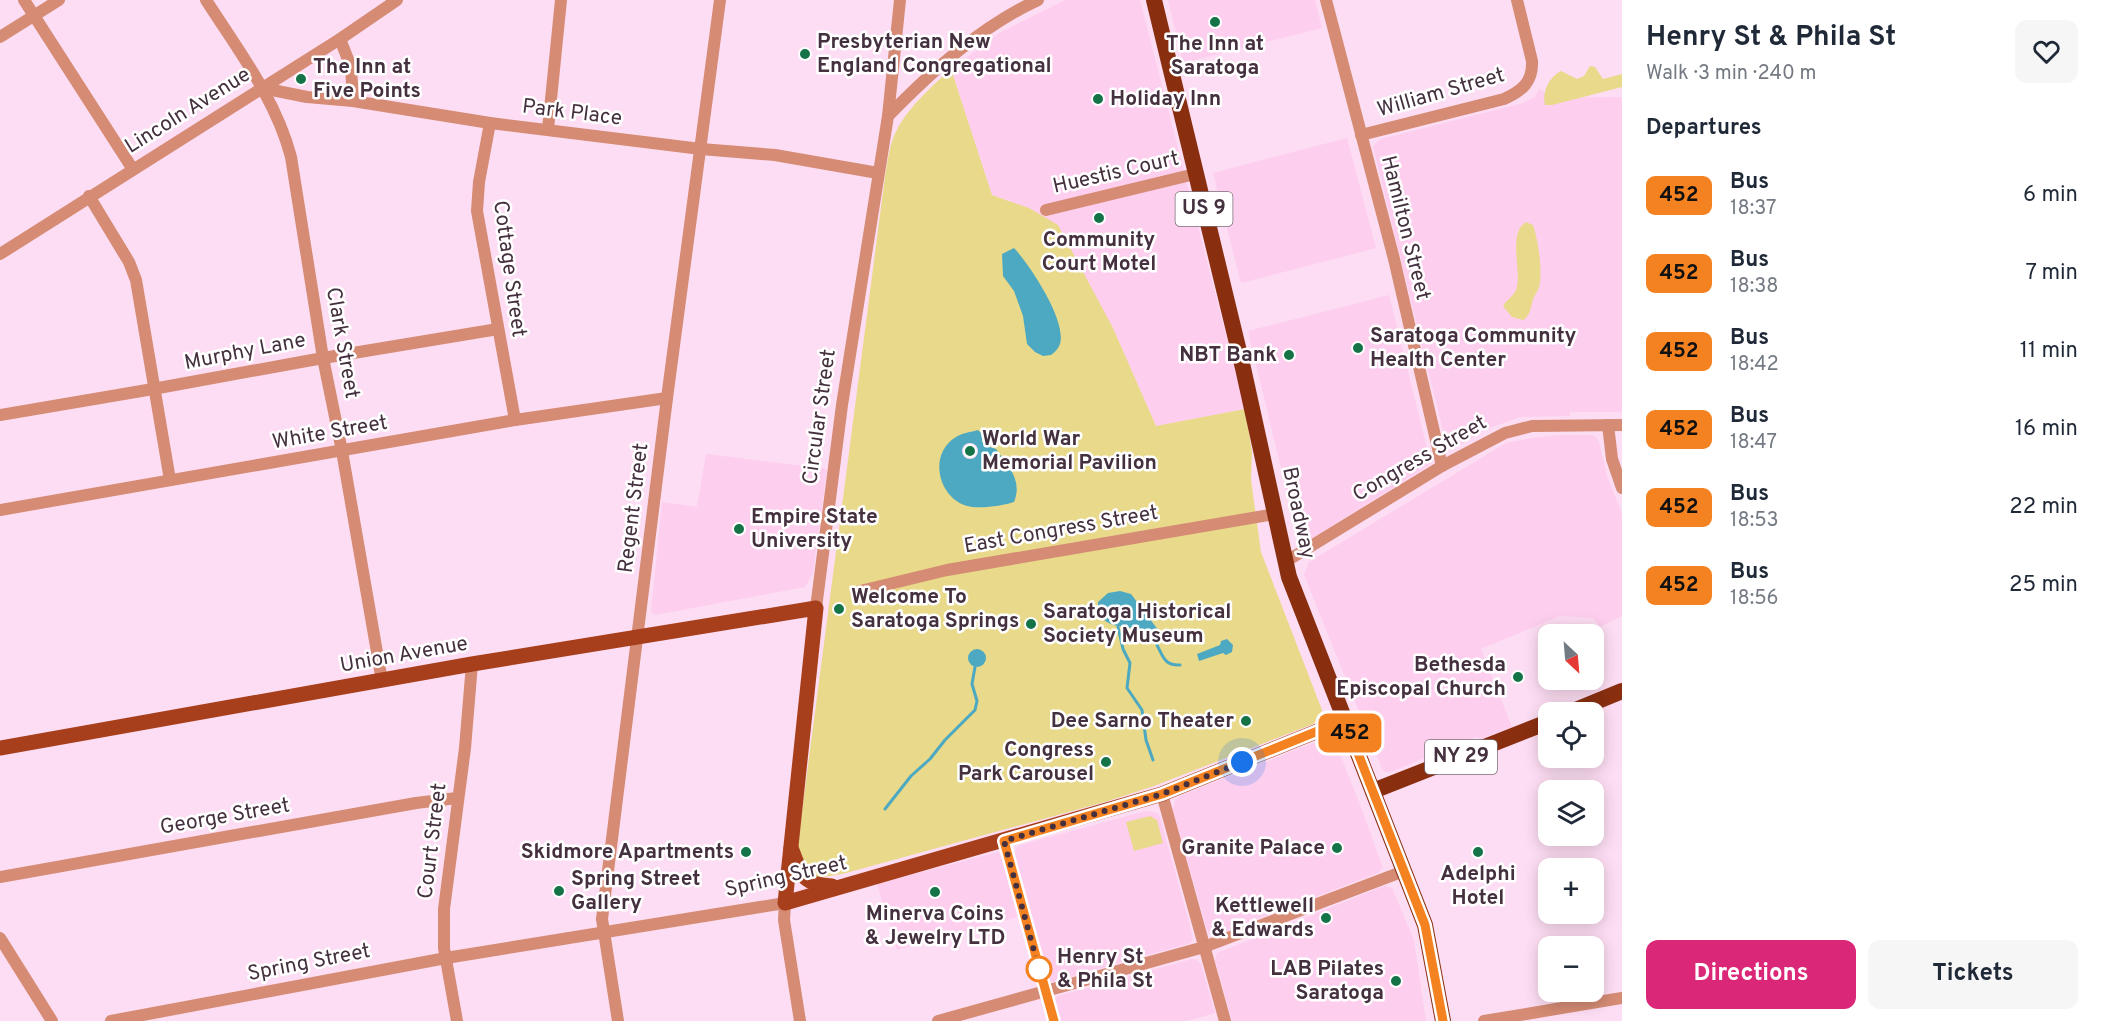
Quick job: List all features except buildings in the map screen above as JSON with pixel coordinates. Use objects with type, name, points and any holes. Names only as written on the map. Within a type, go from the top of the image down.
[{"type":"highway","name":"Broadway","points":[[1154,0],[1243,368],[1293,588],[1425,925],[1443,1021]]},
{"type":"highway","points":[[1595,702],[1622,691]]},
{"type":"highway","name":"NY 29","points":[[1373,791],[1538,726]]},
{"type":"main road","name":"Union Avenue","points":[[0,748],[472,664],[816,608]]},
{"type":"main road","name":"Circular Street","points":[[785,903],[816,608]]},
{"type":"main road","name":"Spring Street","points":[[785,903],[1162,794],[1345,720]]},
{"type":"main road","points":[[790,846],[802,875],[814,885],[844,886]]},
{"type":"street","points":[[24,0],[132,168]]},
{"type":"street","points":[[0,37],[59,0]]},
{"type":"street","name":"Clark Street","points":[[206,0],[262,88],[287,139],[323,358],[342,451],[382,681]]},
{"type":"street","name":"Lincoln Avenue","points":[[2,249],[340,39],[397,0]]},
{"type":"street","points":[[548,129],[561,0]]},
{"type":"street","name":"Regent Street","points":[[618,1021],[602,920],[667,398],[720,0]]},
{"type":"street","name":"Circular Street","points":[[816,608],[842,405],[888,116],[900,0]]},
{"type":"street","points":[[888,116],[922,81],[973,40],[990,27],[1038,0]]},
{"type":"street","name":"Hamilton Street","points":[[1326,0],[1395,263],[1442,466]]},
{"type":"street","name":"William Street","points":[[1361,135],[1504,99],[1517,93],[1528,84],[1533,70],[1532,61],[1517,0]]},
{"type":"street","points":[[340,39],[351,67],[353,101]]},
{"type":"street","name":"Park Place","points":[[262,88],[307,97],[353,101],[490,123],[701,149],[775,154],[878,173]]},
{"type":"street","name":"Cottage Street","points":[[490,123],[479,182],[477,211],[515,420]]},
{"type":"street","name":"Huestis Court","points":[[1046,210],[1195,174]]},
{"type":"street","points":[[89,196],[129,262],[136,279],[170,480]]},
{"type":"street","name":"Murphy Lane","points":[[0,414],[498,329]]},
{"type":"street","name":"White Street","points":[[0,510],[515,420],[667,398]]},
{"type":"street","points":[[1608,425],[1612,459],[1622,488]]},
{"type":"street","name":"Congress Street","points":[[1286,562],[1442,466],[1493,438],[1516,429],[1532,426],[1622,425]]},
{"type":"street","name":"East Congress Street","points":[[856,592],[947,570],[1275,514]]},
{"type":"street","name":"Court Street","points":[[457,1021],[444,948],[444,909],[465,748],[472,664]]},
{"type":"street","points":[[1162,794],[1225,1021]]},
{"type":"street","name":"George Street","points":[[0,877],[416,803],[457,798]]},
{"type":"street","points":[[1004,841],[1054,1021]]},
{"type":"street","points":[[938,1021],[1204,947],[1404,871]]},
{"type":"street","name":"Circular Street","points":[[785,903],[784,920],[801,1021]]},
{"type":"street","name":"Spring Street","points":[[111,1021],[446,958],[785,903]]},
{"type":"street","points":[[0,938],[52,1021]]},
{"type":"street","points":[[1484,1021],[1622,998]]},
{"type":"shaded area","points":[[1065,0],[1140,0],[1245,409],[1156,426],[1113,328],[1011,201],[992,195],[951,69],[1001,32]]},
{"type":"shaded area","points":[[1168,0],[1315,0],[1322,28],[1183,63]]},
{"type":"shaded area","points":[[1590,66],[1595,67],[1603,79],[1622,74],[1622,87],[1545,105],[1546,90],[1550,81],[1557,74],[1561,71],[1577,79],[1584,76]]},
{"type":"shaded area","points":[[951,69],[992,195],[1029,208],[1058,225],[1113,328],[1156,426],[1245,409],[1252,452],[1251,480],[1261,552],[1322,710],[1320,719],[1313,724],[1154,786],[1105,802],[846,873],[819,878],[805,871],[797,850],[889,151],[894,136],[905,117]]},
{"type":"shaded area","points":[[1539,89],[1554,98],[1622,97],[1622,412],[1570,412],[1570,416],[1520,417],[1487,429],[1460,445],[1451,446],[1445,439],[1373,147],[1381,139],[1523,103],[1535,97]]},
{"type":"shaded area","points":[[1347,138],[1376,248],[1241,283],[1213,173]]},
{"type":"shaded area","points":[[1526,222],[1533,225],[1535,231],[1540,281],[1529,314],[1523,320],[1512,317],[1503,306],[1515,293],[1517,287],[1516,242],[1521,227]]},
{"type":"shaded area","points":[[1389,295],[1431,464],[1312,538],[1304,539],[1297,535],[1248,331]]},
{"type":"shaded area","points":[[1590,435],[1595,436],[1599,442],[1607,476],[1622,514],[1622,616],[1604,625],[1598,624],[1593,618],[1560,616],[1481,649],[1512,727],[1481,739],[1476,737],[1388,773],[1383,771],[1304,575],[1309,562],[1506,443],[1532,438]]},
{"type":"shaded area","name":"Empire State University","points":[[706,454],[827,469],[813,573],[805,587],[655,615],[651,612],[662,502],[697,507]]},
{"type":"shaded area","points":[[1333,737],[1383,868],[1378,873],[1216,935],[1210,935],[1173,810],[1175,801],[1180,796]]},
{"type":"shaded area","points":[[1146,811],[1157,813],[1160,817],[1193,937],[1191,943],[1051,982],[1015,855],[1016,848]]},
{"type":"shaded area","points":[[1150,816],[1157,820],[1163,843],[1134,851],[1126,822]]},
{"type":"shaded area","points":[[998,852],[1001,855],[1018,917],[897,950],[877,884]]},
{"type":"shaded area","points":[[1384,886],[1392,888],[1414,940],[1426,1021],[1232,1021],[1215,960],[1217,953]]},
{"type":"shaded area","points":[[1196,959],[1201,964],[1215,1013],[1187,1021],[1060,1021],[1055,1003],[1058,996]]},
{"type":"water","points":[[1014,248],[1046,294],[1058,322],[1061,334],[1060,344],[1051,355],[1043,356],[1027,344],[1023,316],[1014,291],[1003,276],[1002,254]]},
{"type":"water","points":[[978,430],[982,434],[984,445],[996,449],[1013,474],[1017,487],[1014,502],[989,507],[964,505],[955,500],[942,483],[940,463],[947,444],[958,436]]},
{"type":"water","points":[[1120,591],[1131,594],[1162,635],[1157,645],[1133,628],[1114,625],[1098,615],[1098,602],[1108,593]]},
{"type":"water","points":[[1227,639],[1233,645],[1232,652],[1199,661],[1197,654],[1220,645],[1221,641]]},
{"type":"water","points":[[973,649],[981,649],[986,654],[984,665],[973,667],[968,662],[968,654]]},
{"type":"pier","name":"World War Memorial Pavilion","points":[[970,443],[976,445],[978,451],[976,457],[970,459],[964,457],[962,451],[964,445]]},
{"type":"waterway","points":[[1118,627],[1123,649],[1130,663],[1127,688],[1142,710],[1146,740],[1153,760]]},
{"type":"waterway","points":[[1157,645],[1168,662],[1180,665]]},
{"type":"waterway","points":[[885,809],[911,776],[930,759],[945,740],[975,710],[977,701],[972,684],[975,667]]},
{"type":"bus line","name":"452","points":[[1054,1021],[1004,841],[1162,794],[1345,720],[1425,925],[1443,1021]]},
{"type":"place","name":"The Inn at Saratoga","points":[[1215,22]]},
{"type":"place","name":"Presbyterian New England Congregational","points":[[805,54]]},
{"type":"place","name":"The Inn at Five Points","points":[[301,79]]},
{"type":"place","name":"Holiday Inn","points":[[1098,99]]},
{"type":"place","name":"Community Court Motel","points":[[1099,218]]},
{"type":"place","name":"Saratoga Community Health Center","points":[[1358,348]]},
{"type":"place","name":"NBT Bank","points":[[1289,355]]},
{"type":"place","name":"World War Memorial Pavilion","points":[[970,451]]},
{"type":"place","name":"Empire State University","points":[[739,529]]},
{"type":"place","name":"Welcome To Saratoga Springs","points":[[839,609]]},
{"type":"place","name":"Saratoga Historical Society Museum","points":[[1031,624]]},
{"type":"place","name":"Bethesda Episcopal Church","points":[[1518,677]]},
{"type":"place","name":"Dee Sarno Theater","points":[[1246,721]]},
{"type":"place","name":"Congress Park Carousel","points":[[1106,762]]},
{"type":"place","name":"Granite Palace","points":[[1337,848]]},
{"type":"place","name":"Skidmore Apartments","points":[[746,852]]},
{"type":"place","name":"Adelphi Hotel","points":[[1478,852]]},
{"type":"place","name":"Spring Street Gallery","points":[[559,891]]},
{"type":"place","name":"Minerva Coins & Jewelry LTD","points":[[935,892]]},
{"type":"place","name":"Kettlewell & Edwards","points":[[1326,918]]},
{"type":"place","name":"Henry St & Phila St","points":[[1039,969]]},
{"type":"place","name":"LAB Pilates Saratoga","points":[[1396,981]]},
{"type":"route","points":[[1039,969],[1004,841],[1162,794],[1242,762]]}]
